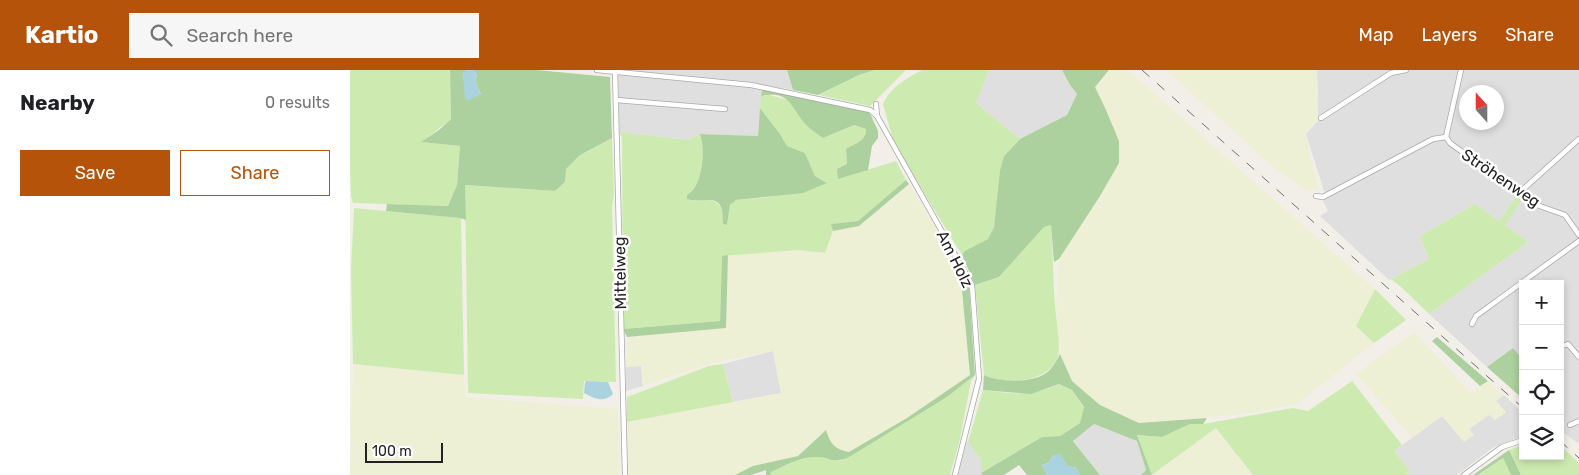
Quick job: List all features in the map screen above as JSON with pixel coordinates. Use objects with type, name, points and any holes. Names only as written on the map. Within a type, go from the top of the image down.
[{"type":"street","points":[[596,70],[751,85],[870,110],[877,116]]},
{"type":"street","points":[[1321,118],[1391,73],[1406,70]]},
{"type":"street","points":[[1316,196],[1323,197],[1432,139],[1446,136],[1461,70]]},
{"type":"street","name":"Mittelweg","points":[[615,71],[625,475]]},
{"type":"street","points":[[616,100],[725,109]]},
{"type":"street","name":"Am Holz","points":[[876,104],[877,116],[972,285],[979,378],[954,475]]},
{"type":"street","name":"Ströhenweg","points":[[1446,136],[1450,143],[1534,204],[1565,215],[1579,235]]},
{"type":"street","points":[[1519,193],[1579,139]]},
{"type":"street","points":[[1472,324],[1476,316],[1579,241]]},
{"type":"street","points":[[1564,346],[1568,344],[1579,356]]},
{"type":"street","points":[[1570,424],[1579,422]]},
{"type":"street","points":[[1464,475],[1502,447],[1519,441]]},
{"type":"shaded area","points":[[618,70],[787,70],[793,90],[762,85],[758,136],[700,134],[688,140],[619,132]]},
{"type":"shaded area","points":[[989,70],[1062,70],[1077,94],[1067,115],[1020,139],[976,103]]},
{"type":"shaded area","points":[[1317,70],[1579,70],[1579,444],[1564,433],[1564,280],[1519,280],[1519,355],[1513,348],[1487,367],[1429,314],[1528,242],[1505,225],[1522,198],[1517,195],[1499,221],[1475,204],[1420,236],[1429,259],[1389,280],[1320,216],[1328,211],[1321,197],[1325,194],[1306,134],[1318,121]]},
{"type":"shaded area","points":[[773,351],[781,393],[733,402],[723,364]]},
{"type":"shaded area","points":[[641,366],[643,386],[626,391],[626,367]]},
{"type":"shaded area","points":[[1504,395],[1519,409],[1519,438],[1494,447],[1457,475],[1405,475],[1410,471],[1394,451],[1442,416],[1464,441],[1469,429],[1490,414],[1495,420],[1506,412],[1496,401]]},
{"type":"shaded area","points":[[1094,424],[1137,441],[1146,470],[1141,475],[1100,475],[1073,440]]},
{"type":"shaded area","points":[[965,440],[981,460],[981,473],[983,475],[956,475]]},
{"type":"green space","points":[[350,70],[450,70],[451,119],[422,142],[460,146],[457,185],[448,206],[353,203],[350,167]]},
{"type":"green space","points":[[450,70],[537,70],[610,77],[612,138],[580,155],[566,169],[565,182],[555,191],[465,185],[466,220],[386,211],[387,204],[448,206],[457,185],[460,146],[421,142],[451,119]],"holes":[[[463,73],[477,74],[475,82],[481,94],[466,99]]]},
{"type":"green space","points":[[787,70],[875,70],[859,75],[818,95],[793,90]]},
{"type":"green space","points":[[875,70],[906,70],[870,106],[819,95],[857,76]]},
{"type":"green space","points":[[922,70],[989,70],[976,103],[1020,139],[1004,156],[994,227],[988,239],[962,255],[894,144],[883,104],[895,88],[904,80]]},
{"type":"green space","points":[[1062,70],[1109,70],[1095,87],[1119,141],[1119,163],[1059,259],[1054,262],[1051,225],[1044,227],[999,277],[975,285],[962,255],[965,251],[988,239],[994,227],[1000,171],[1004,156],[1020,139],[1067,115],[1077,94]]},
{"type":"green space","points":[[1109,70],[1128,70],[1375,289],[1356,326],[1374,343],[1297,404],[1257,412],[1180,421],[1139,423],[1100,405],[1072,381],[1060,354],[1056,305],[1059,259],[1077,230],[1106,110],[1095,87]]},
{"type":"green space","points":[[1166,70],[1317,70],[1318,120],[1305,134],[1319,189],[1307,191],[1274,168]]},
{"type":"green space","points":[[762,89],[869,111],[878,131],[878,138],[872,146],[868,170],[838,179],[837,169],[847,164],[846,149],[864,137],[866,129],[854,125],[823,138],[804,123],[787,100],[777,95],[761,96]]},
{"type":"green space","points":[[769,95],[789,100],[823,138],[854,125],[866,129],[862,139],[846,149],[847,164],[841,168],[838,179],[896,161],[906,180],[858,221],[832,224],[833,231],[825,253],[798,250],[722,256],[720,321],[623,329],[622,137],[619,132],[688,140],[700,134],[703,154],[701,168],[695,187],[687,195],[693,201],[707,200],[716,202],[723,216],[723,224],[727,225],[730,205],[736,200],[769,197],[826,182],[815,176],[805,153],[787,146],[760,108],[761,96]]},
{"type":"green space","points":[[760,108],[787,146],[805,153],[815,176],[827,183],[803,193],[736,200],[730,205],[727,225],[723,224],[722,213],[717,202],[687,199],[687,195],[698,181],[701,168],[703,154],[700,134],[758,136]]},
{"type":"green space","points":[[612,138],[616,382],[584,381],[583,399],[468,393],[465,185],[555,191],[565,182],[566,169],[580,155]]},
{"type":"green space","points":[[906,180],[909,184],[859,226],[833,231],[831,224],[858,221]]},
{"type":"green space","points":[[909,184],[960,269],[970,375],[907,418],[849,452],[839,450],[831,444],[825,430],[798,456],[753,467],[735,475],[627,475],[627,422],[781,393],[773,351],[719,361],[643,386],[641,366],[626,367],[627,337],[726,327],[728,255],[798,250],[825,253],[833,231],[859,226]]},
{"type":"green space","points":[[1517,195],[1523,198],[1505,225],[1528,242],[1429,314],[1391,279],[1429,259],[1420,236],[1475,204],[1499,221]]},
{"type":"green space","points":[[354,208],[461,218],[464,375],[353,364],[351,270]]},
{"type":"green space","points":[[1051,225],[1055,306],[1059,339],[1058,356],[1046,372],[1037,377],[1015,381],[984,375],[975,285],[999,277],[1044,227]]},
{"type":"green space","points":[[728,255],[726,328],[627,337],[623,329],[720,321],[722,256]]},
{"type":"green space","points":[[960,269],[969,286],[975,375],[947,397],[849,457],[835,460],[809,457],[771,472],[770,475],[766,475],[766,470],[751,475],[735,475],[753,466],[798,456],[826,430],[833,445],[849,452],[907,418],[970,375]]},
{"type":"green space","points":[[1375,289],[1406,320],[1374,343],[1356,326]]},
{"type":"green space","points":[[1414,332],[1471,393],[1488,381],[1504,395],[1496,401],[1506,412],[1495,420],[1489,415],[1469,429],[1474,435],[1464,442],[1442,416],[1412,438],[1356,374]]},
{"type":"green space","points":[[1437,337],[1488,381],[1480,386],[1432,341]]},
{"type":"green space","points":[[1513,348],[1519,355],[1519,395],[1487,367]]},
{"type":"green space","points":[[1060,354],[1072,381],[1100,405],[1139,423],[1207,418],[1203,424],[1190,424],[1162,437],[1137,435],[1152,475],[1141,475],[1146,470],[1137,441],[1094,424],[1073,441],[1100,475],[1080,475],[1076,468],[1068,466],[1054,455],[1048,463],[1042,465],[1047,475],[1027,475],[1019,465],[1004,475],[983,475],[981,473],[1042,437],[1060,436],[1080,423],[1084,407],[1072,390],[1059,384],[1031,394],[983,390],[984,375],[1013,381],[1036,378],[1048,371]]},
{"type":"green space","points":[[353,364],[464,375],[466,397],[618,409],[619,475],[350,475]]},
{"type":"green space","points":[[723,364],[733,402],[627,422],[627,397],[709,366]]},
{"type":"green space","points":[[975,375],[971,381],[960,439],[950,475],[770,475],[771,472],[795,461],[816,456],[840,461],[947,397]]},
{"type":"green space","points":[[1352,381],[1402,445],[1394,451],[1410,471],[1405,475],[1253,475],[1216,428],[1152,475],[1137,435],[1162,437],[1190,424],[1203,424],[1293,408],[1308,411]]},
{"type":"green space","points":[[1059,384],[1072,390],[1084,408],[1080,423],[1060,436],[1042,437],[981,473],[981,460],[968,442],[983,390],[1004,393],[1030,393]]},
{"type":"green space","points":[[1216,428],[1253,475],[1154,475]]},
{"type":"green space","points":[[1519,446],[1519,460],[1564,460],[1564,449],[1579,463],[1579,475],[1521,475],[1509,450]]},
{"type":"green space","points":[[1509,450],[1521,475],[1511,475],[1503,458],[1478,475],[1473,475]]},
{"type":"green space","points":[[1503,458],[1511,475],[1479,475]]},
{"type":"water","points":[[467,70],[474,70],[477,74],[475,82],[481,94],[469,100],[465,99],[463,73]]},
{"type":"water","points":[[586,381],[608,382],[613,394],[603,399],[588,395],[584,393]]},
{"type":"water","points":[[1060,454],[1068,466],[1076,468],[1080,475],[1047,475],[1042,465],[1048,463],[1054,455]]},
{"type":"railway","points":[[1142,70],[1519,404]]},
{"type":"railway","points":[[1564,445],[1579,458]]}]
